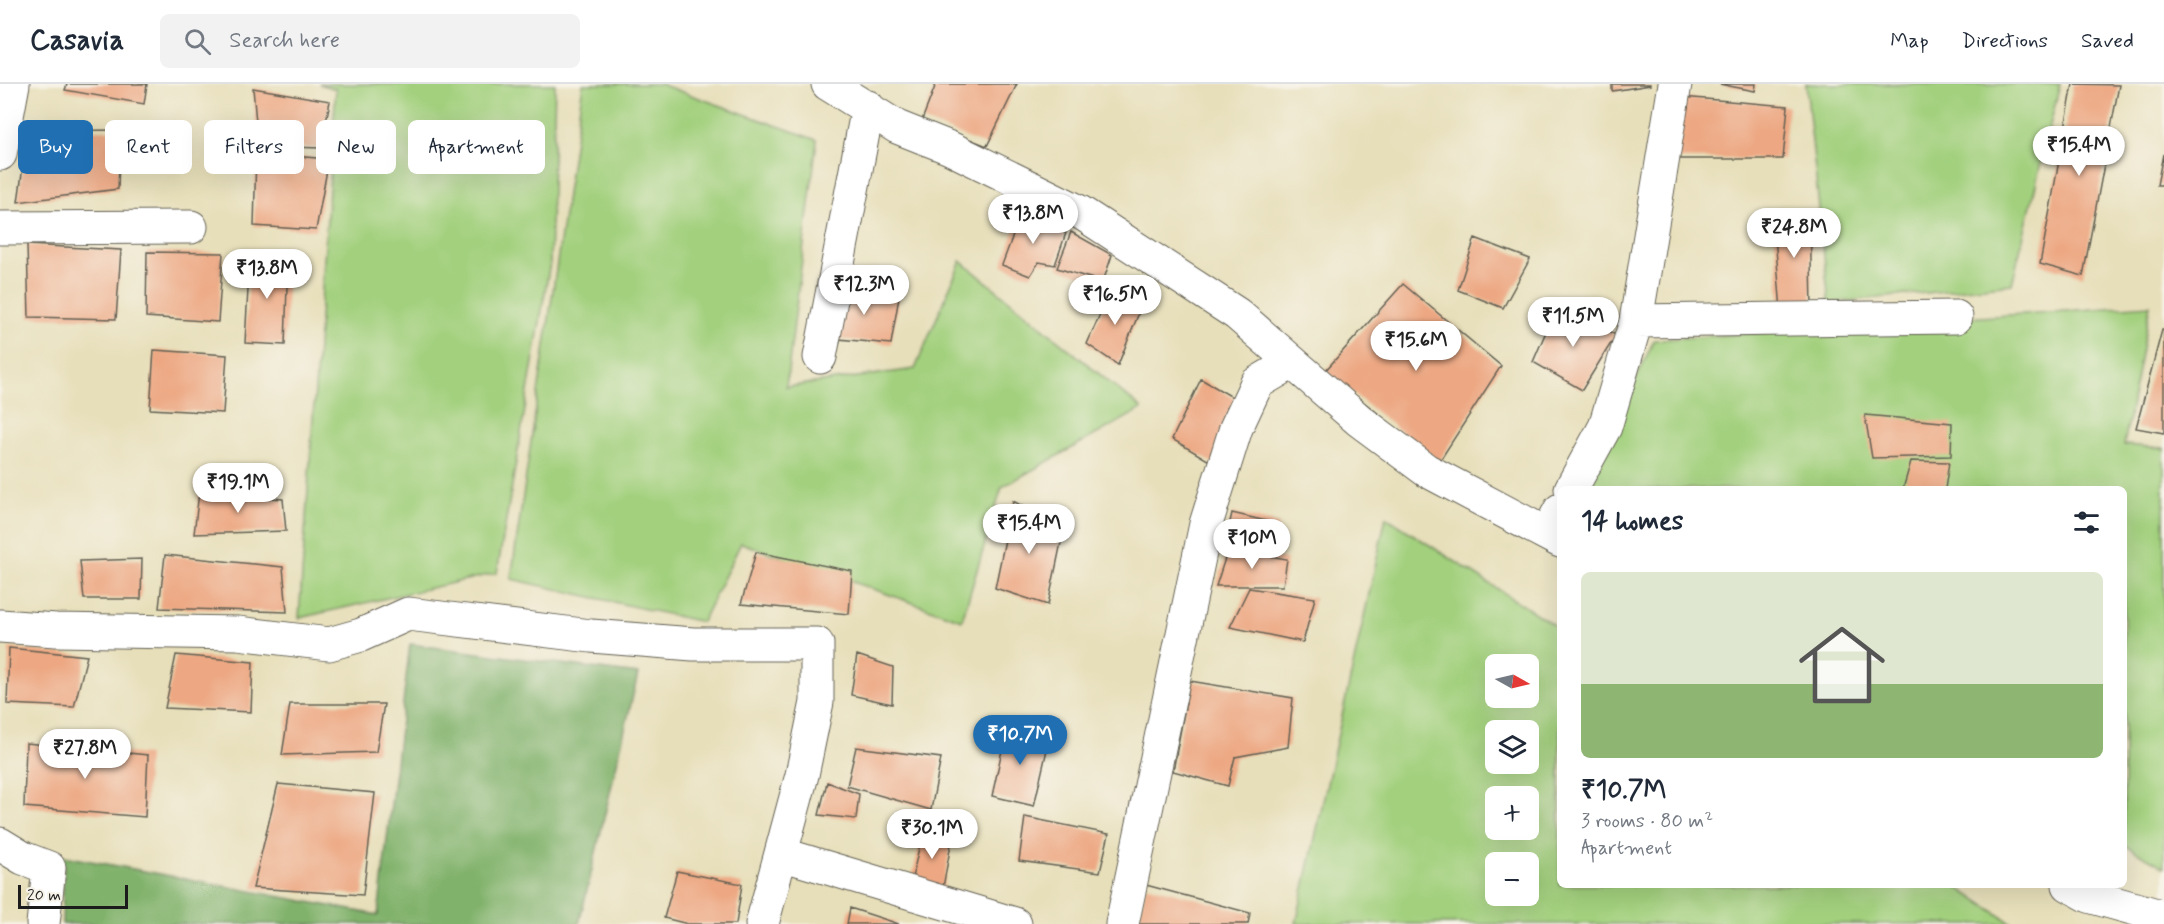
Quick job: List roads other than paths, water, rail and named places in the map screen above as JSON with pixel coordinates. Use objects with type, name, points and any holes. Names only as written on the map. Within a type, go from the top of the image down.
[{"type":"street","points":[[0,154],[13,84]]},
{"type":"street","points":[[828,84],[868,107],[897,128],[950,148],[1080,212],[1237,314],[1360,421],[1426,470],[1556,528]]},
{"type":"street","points":[[1573,486],[1605,427],[1636,321],[1675,84]]},
{"type":"street","points":[[820,357],[868,107]]},
{"type":"street","points":[[0,228],[191,227]]},
{"type":"street","points":[[1636,321],[1956,317]]},
{"type":"street","points":[[1122,924],[1206,524],[1236,429],[1257,383],[1291,363]]},
{"type":"street","points":[[0,626],[56,630],[238,633],[329,644],[361,635],[408,614],[591,636],[682,643],[818,644],[817,702],[762,924]]},
{"type":"street","points":[[0,844],[23,858],[49,868],[43,924]]},
{"type":"street","points":[[781,854],[1015,924]]},
{"type":"street","points":[[2074,888],[2089,896],[2164,916]]}]
